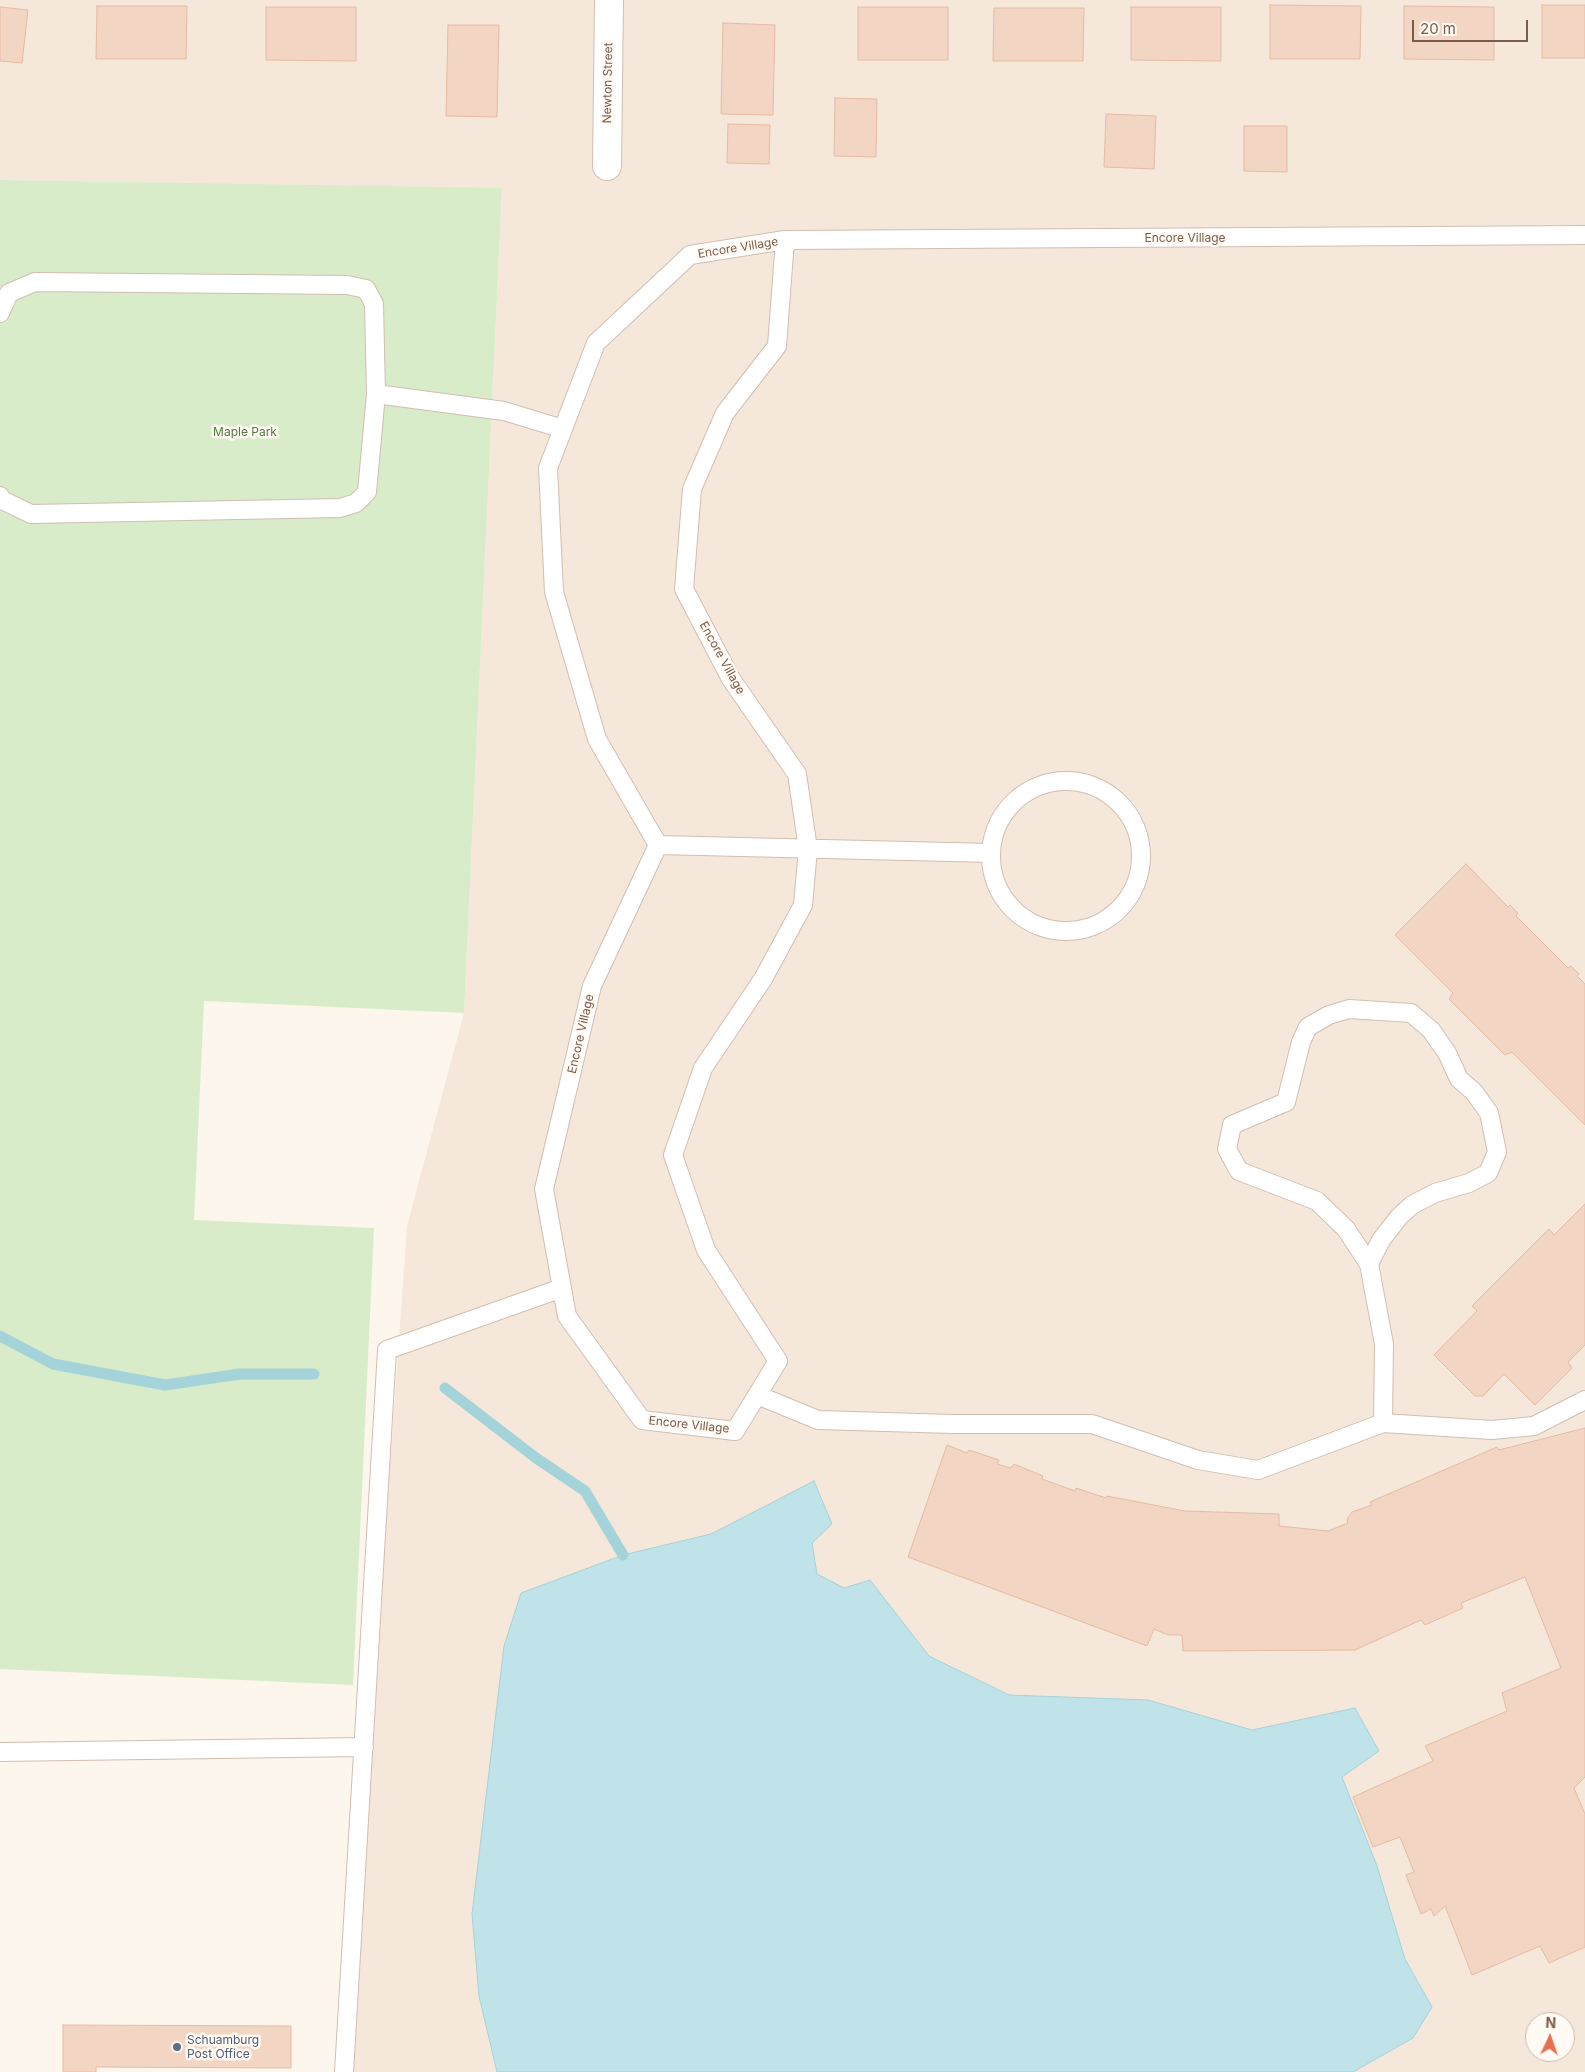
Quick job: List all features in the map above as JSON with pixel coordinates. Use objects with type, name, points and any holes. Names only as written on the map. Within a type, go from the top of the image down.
[{"type":"street","name":"Newton Street","points":[[606,166],[609,0]]},
{"type":"lane","name":"Encore Village","points":[[785,240],[777,346],[725,413],[692,489],[684,589],[731,679],[797,774],[808,849],[803,905],[763,978],[703,1068],[673,1155],[706,1250],[778,1360],[735,1431],[642,1420],[567,1316],[544,1190],[592,986],[658,845],[597,739],[554,592],[548,468],[596,343],[690,255],[785,240],[1585,235]]},
{"type":"lane","points":[[0,313],[9,293],[36,282],[347,285],[366,289],[374,304],[376,394],[367,492],[356,503],[340,508],[30,514],[0,499],[0,496]]},
{"type":"lane","points":[[376,394],[504,411],[563,429]]},
{"type":"lane","points":[[1054,782],[1080,782],[1104,792],[1123,808],[1137,830],[1141,856],[1137,881],[1126,902],[1108,918],[1087,928],[1063,931],[1040,927],[1020,916],[1003,898],[993,876],[991,853],[996,828],[1010,806],[1030,790],[1054,782]]},
{"type":"lane","points":[[658,845],[991,853]]},
{"type":"lane","points":[[1369,1264],[1381,1240],[1399,1217],[1412,1205],[1435,1193],[1469,1183],[1488,1174],[1497,1152],[1489,1112],[1474,1092],[1459,1079],[1446,1053],[1431,1030],[1411,1012],[1349,1009],[1329,1015],[1308,1026],[1301,1042],[1286,1102],[1232,1125],[1227,1149],[1239,1171],[1317,1201],[1346,1229],[1369,1264],[1384,1344],[1383,1423]]},
{"type":"lane","points":[[344,2072],[387,1350],[562,1288]]},
{"type":"lane","points":[[757,1395],[818,1420],[953,1424],[1092,1424],[1198,1460],[1258,1470],[1351,1437],[1383,1423],[1492,1430],[1534,1426],[1585,1400]]},
{"type":"lane","points":[[0,1752],[364,1747]]},
{"type":"shaded area","points":[[0,0],[1585,0],[1585,2072],[347,2072],[407,1226],[464,1013],[502,189],[0,180]]},
{"type":"green space","name":"Maple Park","points":[[0,180],[502,188],[464,1013],[204,1001],[194,1220],[374,1228],[353,1685],[0,1669]]},
{"type":"water","points":[[814,1481],[832,1524],[812,1543],[817,1574],[844,1588],[870,1580],[929,1656],[1009,1695],[1148,1700],[1252,1730],[1355,1708],[1379,1751],[1342,1777],[1377,1866],[1405,1959],[1432,2007],[1413,2038],[1353,2072],[497,2072],[479,1996],[472,1914],[504,1646],[521,1593],[623,1555],[711,1534]]},
{"type":"building","points":[[1270,5],[1361,6],[1360,59],[1270,59]]},
{"type":"building","points":[[1542,5],[1585,5],[1585,58],[1542,58]]},
{"type":"building","points":[[97,6],[187,6],[186,59],[96,59]]},
{"type":"building","points":[[1404,6],[1494,7],[1494,60],[1404,59]]},
{"type":"building","points":[[0,7],[28,10],[22,63],[0,61]]},
{"type":"building","points":[[266,7],[356,7],[356,61],[266,60]]},
{"type":"building","points":[[858,7],[948,7],[948,60],[858,60]]},
{"type":"building","points":[[1131,7],[1221,7],[1221,61],[1131,60]]},
{"type":"building","points":[[994,8],[1084,8],[1083,61],[993,61]]},
{"type":"building","points":[[723,23],[775,25],[773,115],[721,114]]},
{"type":"building","points":[[448,25],[499,25],[497,117],[446,116]]},
{"type":"building","points":[[835,98],[877,99],[876,157],[834,156]]},
{"type":"building","points":[[1106,114],[1156,116],[1154,169],[1104,167]]},
{"type":"building","points":[[728,124],[770,125],[769,164],[727,163]]},
{"type":"building","points":[[1244,126],[1287,126],[1287,172],[1244,171]]},
{"type":"building","points":[[1466,864],[1508,907],[1510,905],[1518,913],[1516,916],[1568,968],[1571,966],[1579,974],[1577,976],[1585,984],[1585,1125],[1512,1052],[1505,1055],[1449,999],[1453,993],[1395,935]]},
{"type":"building","points":[[1585,1204],[1585,1345],[1568,1362],[1572,1368],[1535,1405],[1504,1374],[1483,1396],[1475,1396],[1434,1355],[1477,1311],[1472,1306],[1549,1229],[1554,1235]]},
{"type":"building","points":[[1585,1428],[1585,1777],[1574,1788],[1585,1814],[1585,1947],[1549,1963],[1540,1946],[1472,1975],[1445,1906],[1434,1916],[1431,1909],[1421,1914],[1406,1875],[1414,1872],[1400,1837],[1373,1847],[1353,1797],[1433,1761],[1425,1746],[1507,1711],[1502,1693],[1561,1668],[1525,1577],[1461,1603],[1463,1608],[1425,1625],[1421,1620],[1355,1650],[1183,1651],[1182,1635],[1168,1635],[1154,1629],[1147,1646],[908,1557],[947,1445],[967,1453],[969,1450],[999,1460],[997,1464],[1011,1468],[1014,1464],[1043,1476],[1042,1479],[1075,1491],[1076,1488],[1106,1498],[1107,1496],[1185,1511],[1279,1514],[1279,1526],[1328,1531],[1348,1523],[1347,1519],[1352,1512],[1372,1505],[1370,1502],[1497,1447],[1499,1450]]},
{"type":"building","name":"Schuamburg Post Office","points":[[63,2025],[291,2026],[291,2068],[96,2067],[96,2072],[63,2072]]},
{"type":"waterway","points":[[0,1336],[53,1364],[165,1385],[240,1374],[314,1374]]},
{"type":"waterway","points":[[445,1388],[536,1458],[585,1491],[623,1555]]},
{"type":"place","name":"Schuamburg Post Office","points":[[177,2047]]}]
